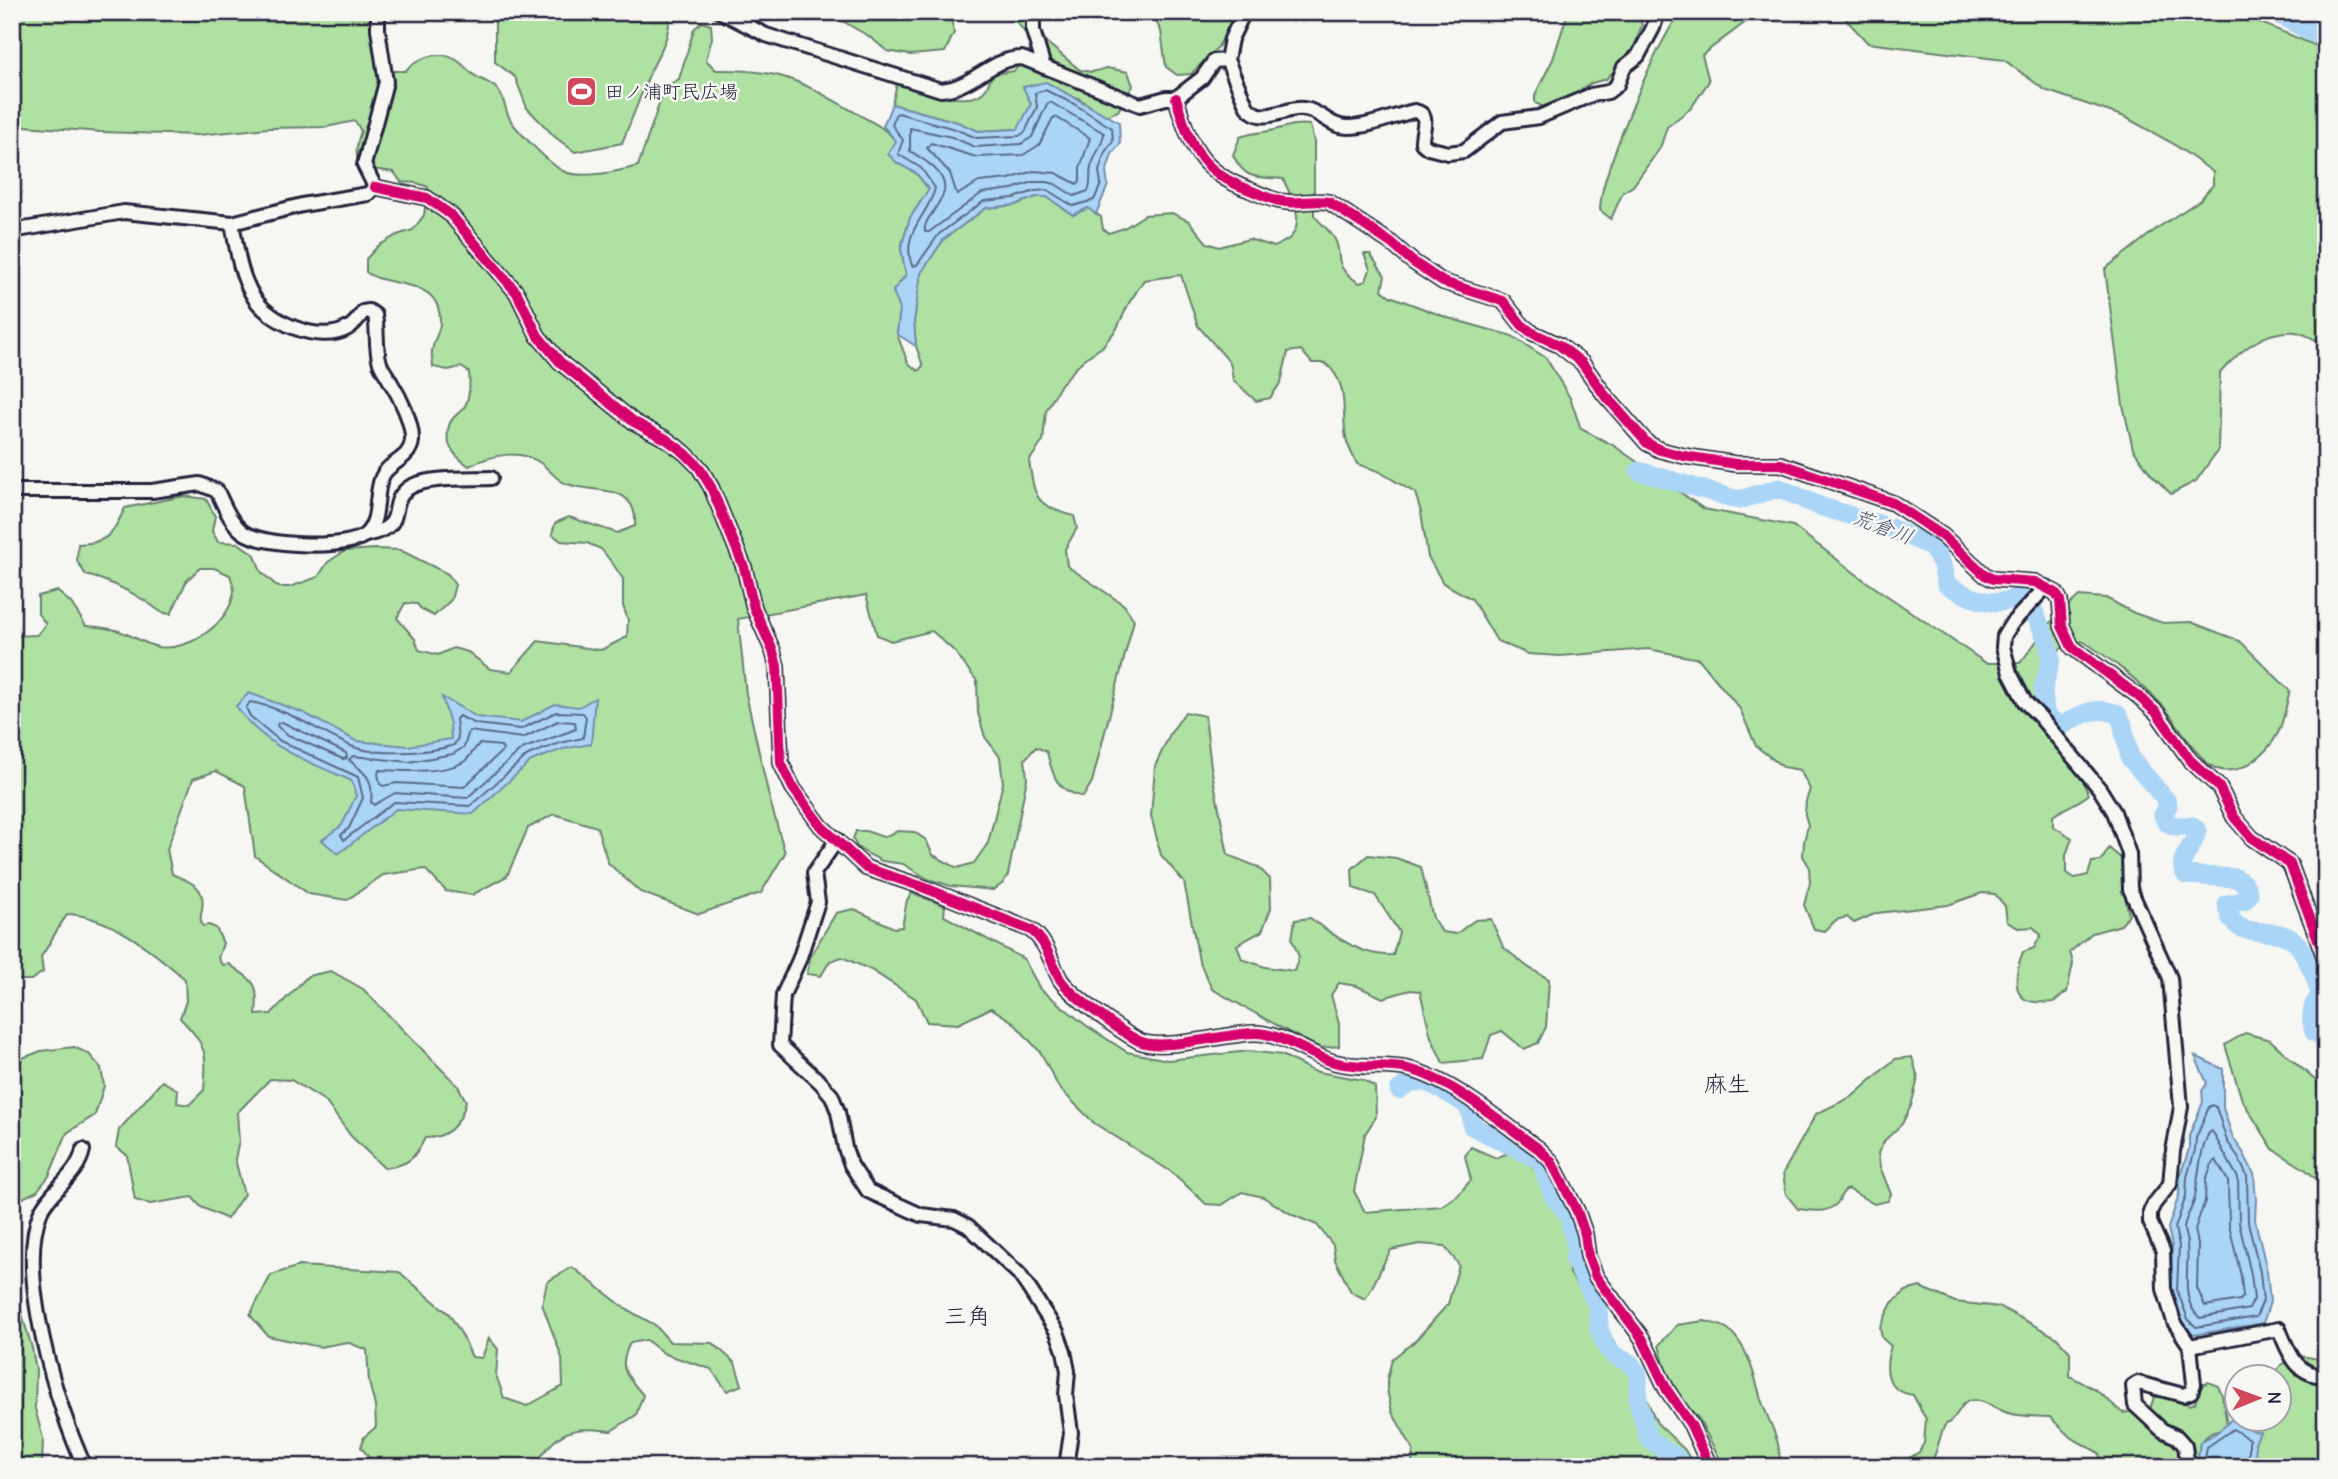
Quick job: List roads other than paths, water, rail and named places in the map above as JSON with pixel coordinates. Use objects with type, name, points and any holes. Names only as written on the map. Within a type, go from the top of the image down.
[{"type":"street","points":[[374,187],[364,165],[386,82],[378,12]]},
{"type":"street","points":[[721,12],[766,35],[941,90],[957,88],[1008,58],[1022,58],[1140,105],[1176,98],[1202,78],[1214,61],[1227,60]]},
{"type":"street","points":[[1033,12],[1033,31],[1044,67]]},
{"type":"street","points":[[1244,12],[1231,39],[1227,60],[1247,107],[1257,115],[1276,115],[1300,108],[1315,113],[1338,127],[1346,128],[1360,127],[1414,111],[1424,116],[1422,144],[1448,153],[1464,151],[1502,122],[1539,117],[1591,95],[1608,92],[1617,85],[1624,67],[1638,56],[1654,28],[1658,12]]},
{"type":"street","points":[[1176,98],[1193,146],[1213,173],[1230,183],[1275,201],[1329,202],[1443,282],[1503,301],[1522,325],[1559,345],[1582,363],[1604,394],[1647,443],[1660,450],[1684,456],[1736,464],[1781,464],[1893,503],[1942,536],[1985,575],[1993,579],[2028,581],[2056,593],[2060,600],[2062,626],[2072,647],[2157,713],[2190,760],[2219,787],[2234,817],[2252,838],[2290,864],[2326,961]]},
{"type":"street","points":[[12,231],[124,212],[232,222],[302,205],[368,194],[374,187]]},
{"type":"street","points":[[374,187],[427,198],[451,215],[517,293],[538,336],[560,362],[634,422],[666,439],[699,467],[711,487],[744,567],[754,608],[774,651],[781,763],[807,811],[837,841],[866,868],[920,886],[1031,930],[1040,936],[1060,978],[1070,991],[1141,1042],[1165,1043],[1257,1033],[1336,1063],[1407,1069],[1441,1081],[1539,1149],[1551,1161],[1577,1211],[1596,1277],[1642,1338],[1667,1390],[1691,1424],[1710,1467]]},
{"type":"street","points":[[232,222],[241,271],[253,297],[265,311],[298,330],[316,333],[346,330],[363,312],[375,315],[380,365],[392,383],[410,427],[412,440],[410,450],[382,475],[374,521],[366,535]]},
{"type":"street","points":[[12,491],[152,491],[200,484],[217,491],[234,525],[246,534],[270,542],[315,544],[354,540],[379,532],[392,523],[402,495],[414,485],[491,478]]},
{"type":"street","points":[[2046,587],[2007,629],[2003,647],[2005,657],[2017,690],[2025,702],[2099,788],[2113,812],[2129,854],[2130,889],[2170,978],[2181,1107],[2170,1184],[2154,1204],[2150,1212],[2150,1222],[2163,1251],[2164,1289],[2175,1322],[2190,1346],[2194,1384],[2191,1392],[2183,1395],[2138,1383],[2133,1386],[2135,1405],[2162,1430],[2176,1437],[2185,1446],[2188,1467]]},
{"type":"street","points":[[837,841],[814,873],[818,902],[799,960],[783,995],[780,1045],[821,1083],[831,1096],[838,1112],[848,1156],[868,1191],[921,1215],[954,1219],[968,1226],[1019,1274],[1028,1287],[1056,1332],[1064,1351],[1068,1371],[1066,1395],[1071,1433],[1066,1467]]},
{"type":"street","points":[[83,1150],[81,1161],[41,1212],[33,1265],[39,1324],[47,1359],[62,1411],[85,1467]]},
{"type":"street","points":[[2190,1346],[2278,1329],[2291,1358],[2309,1375],[2326,1376]]},
{"type":"water","points":[[1046,82],[1119,122],[1120,144],[1112,154],[1106,173],[1108,185],[1096,214],[1088,208],[1073,215],[1047,197],[1036,197],[1015,205],[986,208],[944,239],[921,273],[914,321],[916,346],[897,334],[900,309],[893,291],[906,275],[901,248],[910,218],[929,189],[916,173],[897,163],[888,154],[896,141],[883,126],[892,104],[957,122],[978,131],[1018,129],[1031,104],[1023,87]]},
{"type":"water","points":[[249,693],[304,713],[356,741],[408,746],[451,739],[450,724],[442,697],[477,717],[521,722],[555,704],[579,707],[595,698],[591,744],[563,749],[531,761],[473,814],[396,809],[338,854],[322,840],[342,825],[356,796],[352,781],[303,760],[260,733],[236,706]]},
{"type":"water","points":[[2195,1056],[2223,1069],[2223,1108],[2233,1138],[2254,1174],[2255,1220],[2267,1271],[2270,1302],[2263,1323],[2193,1335],[2182,1323],[2170,1291],[2172,1246],[2168,1228],[2179,1195],[2180,1176],[2189,1149],[2189,1136],[2203,1102],[2202,1091],[2207,1083]]},
{"type":"water","points":[[2221,1430],[2222,1434],[2259,1434],[2255,1443],[2256,1467],[2197,1467],[2200,1442]]},
{"type":"waterway","points":[[2274,12],[2326,40]]},
{"type":"waterway","name":"荒倉川","points":[[1639,471],[1739,500],[1779,488],[1819,506],[1888,527],[1931,546],[1942,564],[1946,584],[1968,596],[2003,602],[2025,591],[2048,643],[2051,659],[2043,689],[2045,714],[2060,727],[2094,711],[2117,714],[2122,722],[2130,758],[2166,800],[2168,806],[2163,815],[2166,822],[2175,826],[2193,826],[2197,830],[2184,858],[2183,869],[2186,875],[2236,878],[2245,885],[2249,895],[2244,901],[2227,904],[2230,917],[2237,925],[2245,929],[2276,933],[2295,942],[2311,968],[2319,991],[2312,1012],[2314,1032],[2326,1038]]},
{"type":"waterway","points":[[1399,1090],[1412,1082],[1425,1082],[1438,1087],[1468,1107],[1472,1126],[1541,1161],[1553,1196],[1569,1215],[1577,1252],[1574,1259],[1598,1307],[1599,1329],[1607,1348],[1615,1356],[1630,1363],[1638,1374],[1638,1402],[1649,1439],[1677,1458],[1683,1467]]},
{"type":"place","name":"田ノ浦町民広場","points":[[582,92]]},
{"type":"district","name":"麻生","points":[[1727,1084]]},
{"type":"district","name":"三角","points":[[967,1316]]}]
